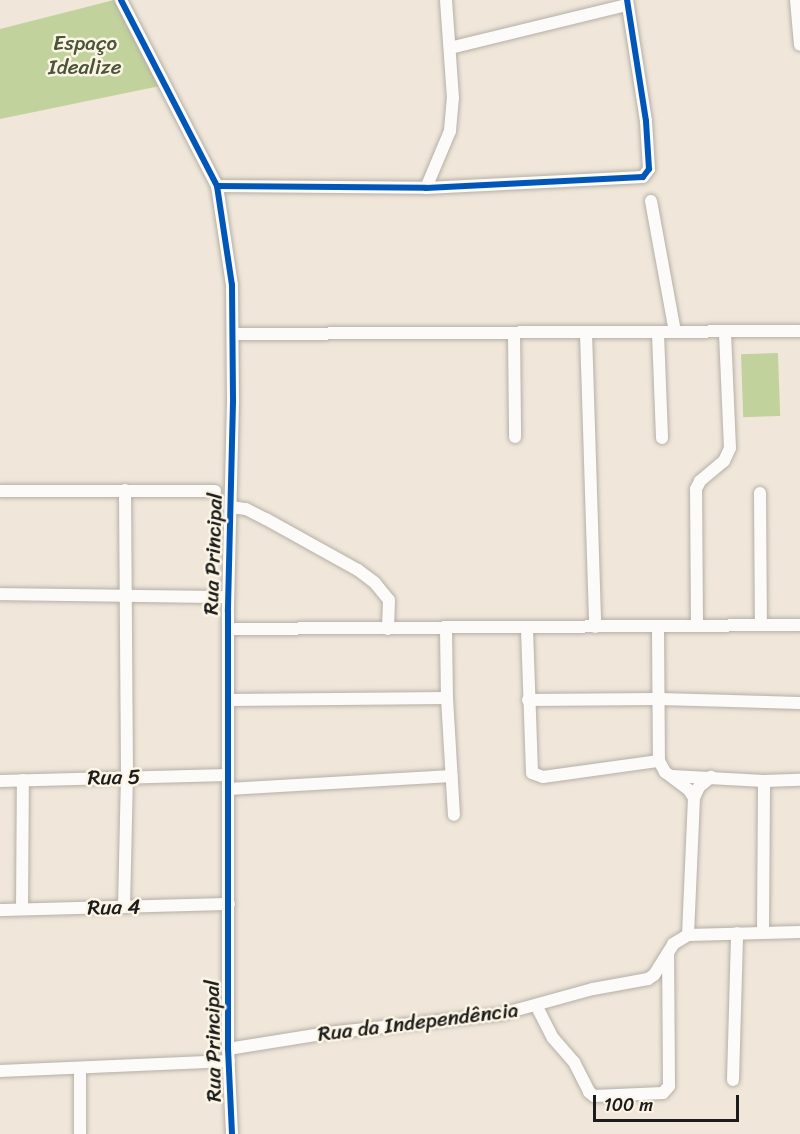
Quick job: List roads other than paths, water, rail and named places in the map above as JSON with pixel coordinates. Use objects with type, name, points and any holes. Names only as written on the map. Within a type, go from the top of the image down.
[{"type":"street","name":"Rua Principal","points":[[121,0],[217,186],[232,285],[232,478],[228,597],[229,1055],[232,1134]]},
{"type":"street","points":[[426,188],[450,131],[453,98],[446,0]]},
{"type":"street","points":[[796,0],[800,45]]},
{"type":"street","points":[[217,186],[426,188],[643,177],[647,174],[649,169],[646,121],[627,2],[450,48]]},
{"type":"street","points":[[651,201],[675,332]]},
{"type":"street","points":[[233,334],[800,331]]},
{"type":"street","points":[[697,626],[696,489],[700,481],[724,461],[730,448],[725,332]]},
{"type":"street","points":[[514,333],[515,437]]},
{"type":"street","points":[[586,333],[595,627]]},
{"type":"street","points":[[658,333],[662,438]]},
{"type":"street","points":[[0,490],[216,491],[232,478]]},
{"type":"street","points":[[124,907],[127,777],[125,490]]},
{"type":"street","points":[[216,491],[231,504],[260,515],[358,570],[375,583],[388,600],[388,629]]},
{"type":"street","points":[[760,493],[761,625]]},
{"type":"street","points":[[0,594],[228,597]]},
{"type":"street","points":[[228,629],[527,629],[800,625]]},
{"type":"street","points":[[658,627],[659,760],[665,772],[694,798]]},
{"type":"street","points":[[446,629],[447,698],[454,815]]},
{"type":"street","points":[[527,629],[530,769],[536,776],[659,760]]},
{"type":"street","points":[[228,700],[447,698]]},
{"type":"street","points":[[528,700],[659,699],[800,703]]},
{"type":"street","name":"Rua 5","points":[[0,780],[228,775]]},
{"type":"street","points":[[228,789],[452,776]]},
{"type":"street","points":[[672,776],[764,781],[800,780]]},
{"type":"street","points":[[711,777],[699,787],[694,798],[688,935],[800,932]]},
{"type":"street","points":[[22,909],[23,780]]},
{"type":"street","points":[[763,932],[764,781]]},
{"type":"street","name":"Rua 4","points":[[0,910],[228,904]]},
{"type":"street","points":[[733,1080],[736,933]]},
{"type":"street","name":"Rua da Independência","points":[[0,1071],[80,1069],[229,1055],[339,1031],[502,1014],[593,989],[648,980],[673,944],[688,935]]},
{"type":"street","points":[[536,1005],[553,1038],[573,1062],[589,1092],[594,1096],[658,1096],[669,1086],[668,954]]},
{"type":"street","points":[[80,1069],[80,1134]]},
{"type":"park label","name":"Espaço Idealize","points":[[85,55]]}]
